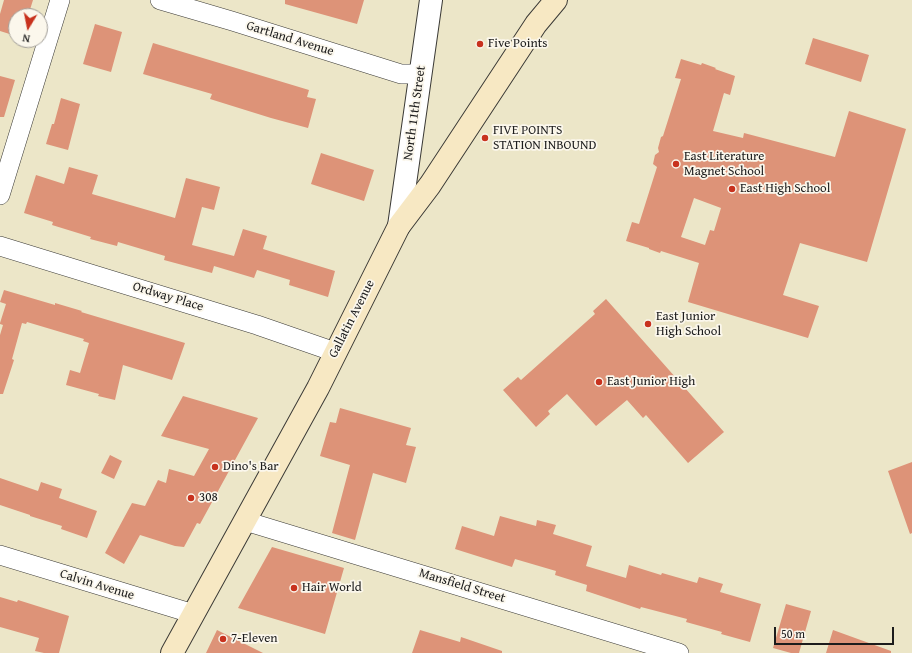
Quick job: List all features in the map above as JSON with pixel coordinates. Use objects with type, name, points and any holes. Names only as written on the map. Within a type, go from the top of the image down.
[{"type":"main road","name":"Gallatin Avenue","points":[[172,653],[318,388],[399,226],[430,185],[536,24],[556,0]]},
{"type":"street","points":[[0,195],[60,0]]},
{"type":"street","name":"Gartland Avenue","points":[[160,0],[402,74],[421,74]]},
{"type":"street","name":"North 11th Street","points":[[399,226],[431,0]]},
{"type":"street","name":"Ordway Place","points":[[0,246],[237,319],[335,352]]},
{"type":"street","name":"Mansfield Street","points":[[245,521],[679,653]]},
{"type":"street","name":"Calvin Avenue","points":[[0,555],[194,614]]},
{"type":"building","points":[[4,0],[33,0],[30,8],[8,8],[8,34],[0,31],[0,14]]},
{"type":"building","points":[[285,0],[364,0],[357,24],[285,4]]},
{"type":"building","points":[[95,24],[122,32],[111,72],[83,64]]},
{"type":"building","points":[[813,38],[869,55],[861,82],[805,64]]},
{"type":"building","points":[[153,43],[309,90],[307,97],[316,99],[308,128],[210,99],[212,94],[143,74]]},
{"type":"building","name":"East High School","points":[[681,59],[701,65],[702,63],[735,76],[730,95],[724,93],[713,131],[743,138],[744,133],[835,157],[849,111],[906,129],[867,262],[800,243],[783,295],[819,306],[808,338],[688,302],[699,263],[661,251],[660,253],[626,241],[632,222],[639,224],[657,167],[653,164],[655,155],[659,152],[658,148],[661,137],[663,136],[681,79],[675,78]],"holes":[[[694,198],[721,208],[714,231],[710,230],[705,245],[681,237]]]},
{"type":"building","points":[[0,76],[15,80],[4,117],[0,117]]},
{"type":"building","points":[[61,98],[80,104],[68,150],[46,144],[52,124],[54,124]]},
{"type":"building","points":[[321,153],[374,170],[364,201],[311,184]]},
{"type":"building","points":[[69,167],[98,175],[92,194],[175,218],[186,178],[220,187],[214,210],[202,207],[192,245],[234,256],[243,229],[267,236],[263,249],[335,271],[328,297],[289,285],[290,280],[257,270],[254,278],[214,266],[212,273],[164,260],[165,256],[118,242],[117,246],[90,239],[91,237],[52,225],[53,222],[24,213],[36,175],[64,184]]},
{"type":"building","points":[[4,290],[55,305],[55,303],[185,343],[172,380],[123,365],[115,400],[66,385],[70,370],[80,373],[89,343],[83,341],[84,339],[27,322],[26,324],[22,323],[12,359],[14,360],[3,394],[0,394],[0,335],[3,325],[0,323],[6,304],[0,302]]},
{"type":"building","name":"East Junior High","points":[[606,299],[724,432],[688,463],[646,415],[643,418],[627,400],[596,426],[567,394],[548,411],[550,414],[536,427],[503,390],[518,377],[521,380],[595,314],[593,311]]},
{"type":"building","points":[[183,396],[258,418],[200,524],[197,523],[184,547],[175,546],[140,535],[124,564],[105,553],[132,503],[145,506],[158,480],[166,483],[169,469],[194,476],[209,449],[161,436]]},
{"type":"building","points":[[340,408],[411,428],[406,445],[416,447],[406,483],[373,473],[355,540],[332,533],[350,465],[320,456],[330,422],[336,423]]},
{"type":"building","points":[[110,455],[122,461],[114,479],[101,473]]},
{"type":"building","points":[[912,462],[912,533],[910,534],[888,471]]},
{"type":"building","points":[[0,478],[38,491],[41,482],[62,489],[59,498],[97,511],[87,538],[61,529],[62,526],[0,505]]},
{"type":"building","points":[[500,516],[536,526],[537,520],[556,525],[553,534],[592,546],[586,566],[626,578],[629,565],[661,575],[662,573],[697,583],[699,577],[723,584],[720,592],[761,604],[750,642],[686,622],[687,619],[641,607],[640,609],[586,591],[587,585],[555,575],[556,571],[515,559],[512,567],[455,549],[462,526],[494,536]]},
{"type":"building","name":"Hair World","points":[[272,547],[344,568],[325,634],[238,608]]},
{"type":"building","points":[[0,597],[17,602],[18,600],[69,616],[59,653],[44,653],[35,651],[39,638],[0,627]]},
{"type":"building","points":[[786,604],[811,611],[799,653],[791,653],[773,648]]},
{"type":"building","name":"7-Eleven","points":[[217,630],[263,653],[206,653]]},
{"type":"building","points":[[420,630],[460,642],[461,637],[502,651],[502,653],[412,653]]},
{"type":"building","points":[[833,630],[891,651],[891,653],[826,653]]},
{"type":"place","name":"Five Points","points":[[480,44]]},
{"type":"place","name":"FIVE POINTS STATION INBOUND","points":[[485,138]]},
{"type":"place","name":"East Literature Magnet School","points":[[676,164]]},
{"type":"place","name":"East High School","points":[[732,189]]},
{"type":"place","name":"East Junior High School","points":[[648,324]]},
{"type":"place","name":"East Junior High","points":[[599,382]]},
{"type":"place","name":"Dino's Bar","points":[[215,467]]},
{"type":"place","name":"308","points":[[191,498]]},
{"type":"place","name":"Hair World","points":[[294,588]]},
{"type":"place","name":"7-Eleven","points":[[223,639]]}]
